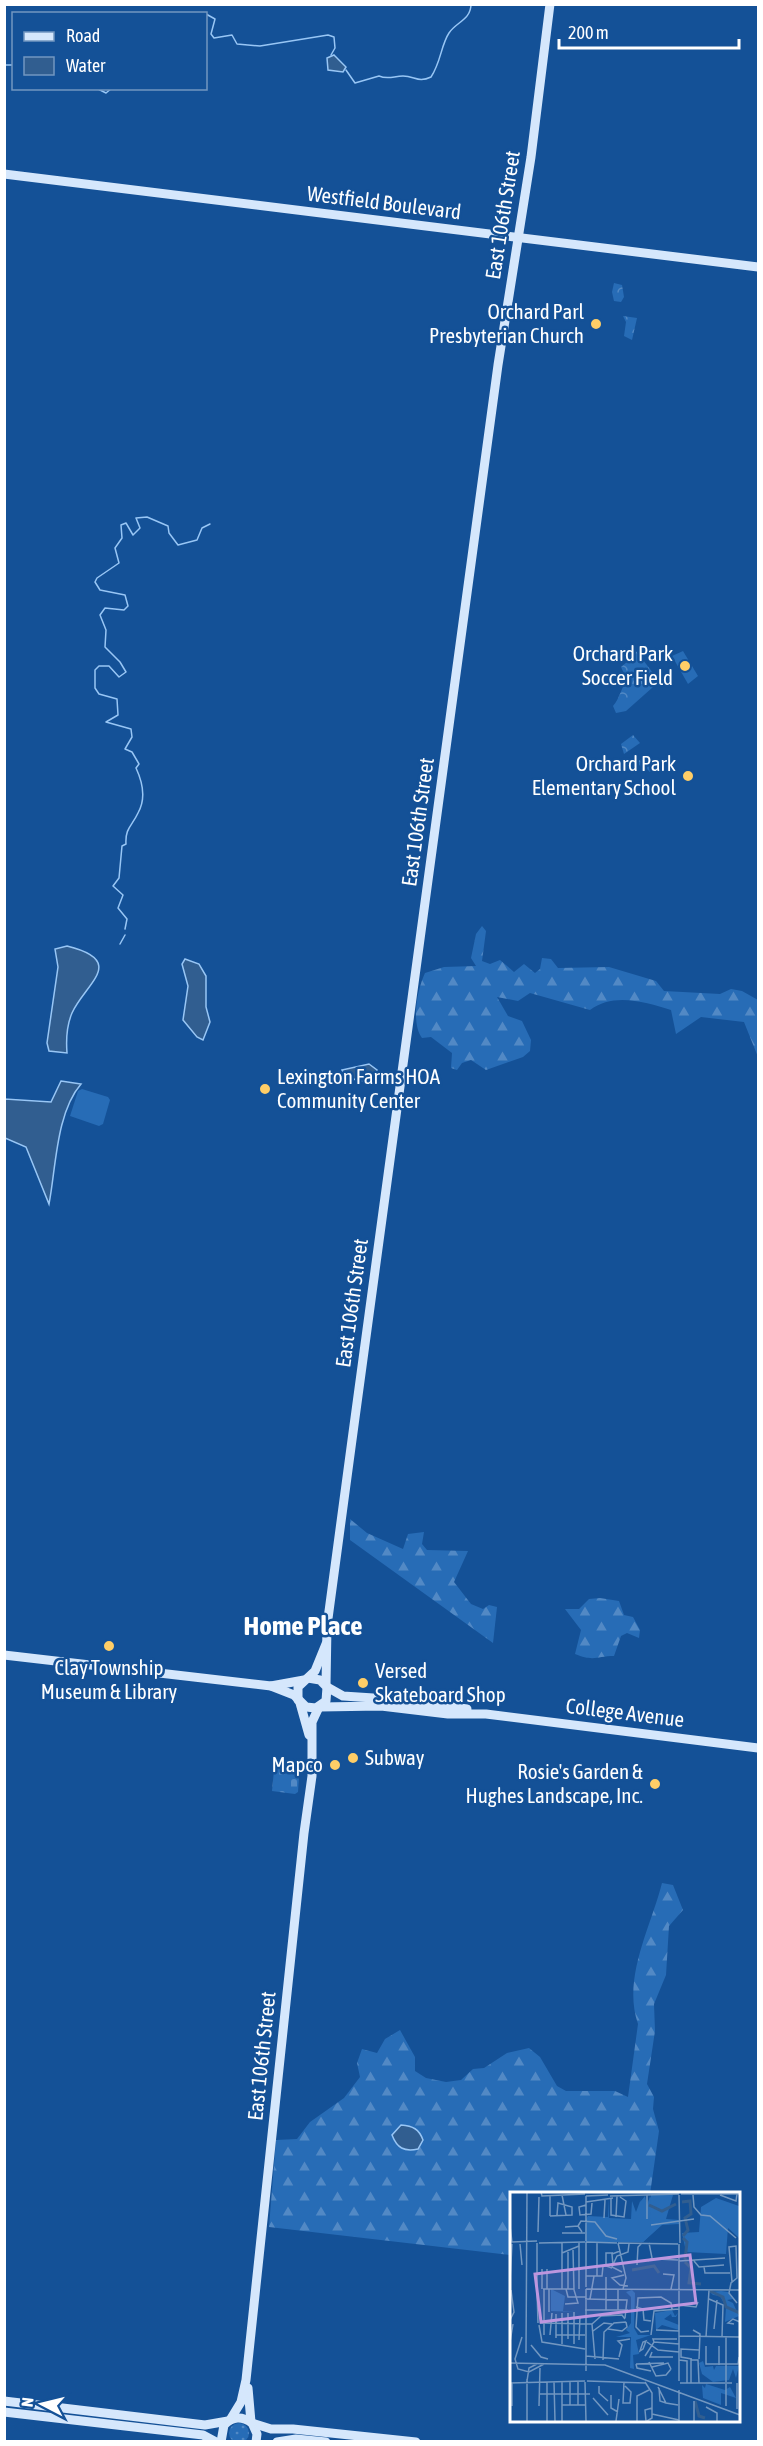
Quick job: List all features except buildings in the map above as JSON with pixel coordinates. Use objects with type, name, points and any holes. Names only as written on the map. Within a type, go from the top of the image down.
[{"type":"street","name":"East 106th Street","points":[[326,1686],[326,1644],[484,469],[550,4]]},
{"type":"street","name":"Westfield Boulevard","points":[[4,174],[759,267]]},
{"type":"street","name":"East 106th Street","points":[[306,1679],[315,1671],[326,1644]]},
{"type":"street","points":[[4,1655],[271,1686],[285,1690],[308,1708],[319,1707],[327,1698],[326,1686],[317,1678],[271,1686]]},
{"type":"street","points":[[299,1701],[297,1689],[306,1679]]},
{"type":"street","name":"College Avenue","points":[[326,1686],[343,1696],[404,1700],[482,1711],[486,1714]]},
{"type":"street","name":"East 106th Street","points":[[299,1701],[311,1737]]},
{"type":"street","name":"College Avenue","points":[[319,1707],[371,1706],[443,1713],[486,1714],[759,1748]]},
{"type":"street","name":"East 106th Street","points":[[221,2442],[221,2431],[241,2402],[246,2380],[312,1776],[311,1737],[313,1719],[319,1707]]},
{"type":"street","name":"East 106th Street","points":[[246,2380],[256,2442]]},
{"type":"street","points":[[4,2401],[207,2425],[240,2418],[269,2429],[293,2429],[416,2442]]},
{"type":"street","points":[[4,2412],[203,2435],[216,2442]]},
{"type":"street","points":[[277,2442],[296,2439],[326,2442]]},
{"type":"green space","points":[[614,283],[622,285],[624,297],[621,302],[614,301],[612,292]]},
{"type":"green space","points":[[623,316],[637,318],[632,340],[624,336],[626,322]]},
{"type":"green space","points":[[636,651],[653,673],[653,687],[626,711],[616,713],[613,706],[627,680],[621,667],[627,662],[625,659]]},
{"type":"green space","name":"Orchard Park Soccer Field","points":[[683,651],[698,676],[688,684],[672,656]]},
{"type":"green space","points":[[633,735],[640,743],[624,754],[621,744]]},
{"type":"green space","points":[[648,754],[659,765],[650,772],[647,769],[644,771],[637,762]]},
{"type":"green space","points":[[482,926],[486,931],[482,961],[490,964],[500,960],[514,972],[524,964],[535,973],[540,969],[542,958],[551,959],[558,968],[609,967],[656,981],[664,991],[720,994],[731,989],[742,991],[758,1000],[758,1057],[744,1022],[701,1017],[676,1034],[671,1010],[661,1007],[630,1000],[619,1000],[609,1001],[590,1010],[530,993],[518,1001],[497,997],[508,1016],[522,1021],[531,1040],[530,1051],[523,1057],[486,1070],[471,1060],[462,1063],[457,1070],[451,1068],[452,1053],[431,1037],[422,1038],[419,1032],[416,1015],[418,997],[425,973],[444,967],[476,966],[471,958],[476,934]]},
{"type":"green space","points":[[82,1089],[108,1097],[110,1100],[103,1124],[99,1126],[70,1116],[78,1091]]},
{"type":"green space","points":[[350,1519],[367,1533],[403,1549],[408,1534],[424,1532],[422,1544],[427,1550],[468,1551],[454,1582],[471,1604],[483,1609],[489,1605],[497,1607],[493,1643],[350,1540]]},
{"type":"green space","points":[[589,1599],[619,1601],[624,1615],[633,1617],[640,1630],[639,1638],[627,1633],[621,1636],[614,1656],[591,1658],[575,1654],[581,1630],[565,1609],[579,1609]]},
{"type":"green space","points":[[275,1760],[300,1762],[298,1792],[295,1794],[272,1791]]},
{"type":"green space","points":[[662,1883],[673,1885],[683,1910],[669,1926],[666,1975],[654,2004],[655,2031],[647,2084],[654,2097],[653,2109],[659,2131],[650,2192],[510,2192],[510,2255],[269,2227],[276,2140],[297,2139],[310,2122],[344,2098],[360,2077],[357,2063],[362,2049],[377,2053],[385,2039],[400,2030],[415,2057],[415,2071],[426,2078],[446,2082],[461,2080],[473,2069],[484,2068],[507,2053],[529,2048],[540,2057],[557,2086],[566,2091],[615,2091],[628,2097],[638,2024],[633,1989],[640,1953]]},
{"type":"green space","points":[[239,2423],[246,2426],[249,2433],[246,2440],[239,2443],[232,2440],[229,2433],[232,2426]]},
{"type":"water","points":[[334,55],[346,67],[343,72],[328,70],[327,58]]},
{"type":"water","points":[[67,946],[85,952],[95,959],[99,966],[92,983],[70,1018],[67,1053],[49,1051],[47,1043],[58,967],[55,949]]},
{"type":"water","points":[[185,959],[199,964],[206,976],[206,1007],[210,1022],[203,1040],[197,1037],[183,1020],[188,986],[182,964]]},
{"type":"water","points":[[369,1064],[377,1070],[372,1081],[358,1081],[345,1075],[342,1070]]},
{"type":"water","points":[[61,1081],[81,1084],[66,1110],[62,1125],[49,1204],[26,1147],[5,1138],[5,1099],[51,1102]]},
{"type":"water","points":[[401,2125],[412,2127],[420,2133],[423,2140],[418,2149],[405,2149],[396,2143],[392,2135]]},
{"type":"waterway","points":[[346,70],[355,83],[379,76],[388,78],[407,76],[420,79],[431,77],[446,38],[452,29],[469,14],[471,4]]},
{"type":"waterway","points":[[207,15],[215,19],[211,34],[214,38],[232,35],[237,44],[260,46],[328,35],[334,37],[335,48],[331,55]]},
{"type":"waterway","points":[[4,65],[12,65]]},
{"type":"waterway","points":[[100,90],[106,93],[110,90]]},
{"type":"waterway","points":[[125,929],[127,919],[118,908],[123,895],[113,886],[119,878],[122,846],[126,844],[128,831],[140,808],[143,791],[136,768],[139,764],[132,752],[125,749],[132,737],[131,729],[106,722],[118,715],[117,699],[99,694],[95,688],[95,670],[99,666],[109,666],[119,677],[126,672],[120,662],[105,647],[106,630],[100,615],[105,608],[124,610],[128,606],[125,595],[100,590],[95,582],[97,578],[119,563],[115,548],[122,538],[121,525],[126,523],[133,535],[140,528],[136,518],[147,517],[168,526],[169,533],[178,545],[197,540],[202,528],[210,524]]},
{"type":"waterway","points":[[120,944],[125,935]]},
{"type":"place","name":"Orchard Parl Presbyterian Church","points":[[596,324]]},
{"type":"place","name":"Orchard Park Soccer Field","points":[[685,666]]},
{"type":"place","name":"Orchard Park Elementary School","points":[[688,776]]},
{"type":"place","name":"Lexington Farms HOA Community Center","points":[[265,1089]]},
{"type":"place","name":"Clay Township Museum & Library","points":[[109,1646]]},
{"type":"place","name":"Versed Skateboard Shop","points":[[363,1683]]},
{"type":"place","name":"Subway","points":[[353,1758]]},
{"type":"place","name":"Mapco","points":[[335,1765]]},
{"type":"place","name":"Rosie's Garden & Hughes Landscape, Inc.","points":[[655,1784]]},
{"type":"district","name":"Home Place","points":[[303,1626]]}]
